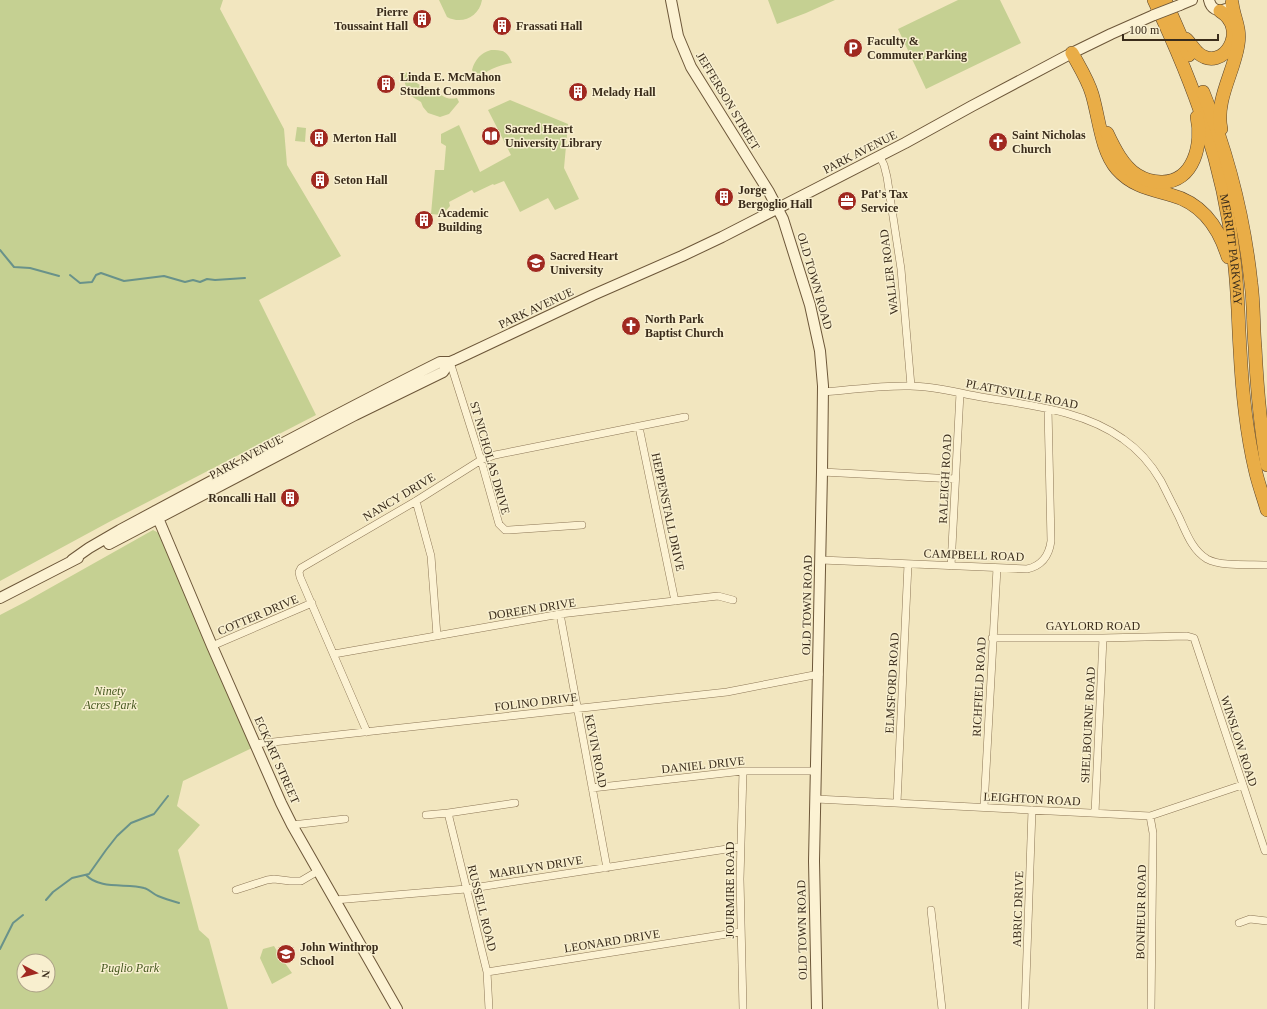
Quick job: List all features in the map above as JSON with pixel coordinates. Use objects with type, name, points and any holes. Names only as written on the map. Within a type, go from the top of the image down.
[{"type":"highway","name":"MERRITT PARKWAY","points":[[1154,0],[1174,43],[1205,121],[1220,175],[1229,219],[1234,259],[1246,415],[1255,470],[1267,510]]},
{"type":"highway","name":"MERRITT PARKWAY","points":[[1165,0],[1179,30],[1214,119],[1230,169],[1241,217],[1251,284],[1259,412],[1267,465]]},
{"type":"highway","points":[[1230,169],[1220,121],[1225,86],[1238,46],[1239,32],[1233,12],[1232,1]]},
{"type":"highway","points":[[1179,30],[1199,54],[1214,58],[1220,56],[1227,52],[1232,44],[1233,36],[1230,19],[1220,11]]},
{"type":"highway","points":[[1072,53],[1092,92],[1104,144],[1107,153],[1116,168],[1130,180],[1143,187],[1173,195],[1201,210],[1216,227],[1223,241],[1236,288]]},
{"type":"highway","points":[[1099,118],[1122,159],[1137,174],[1153,182],[1164,182],[1179,178],[1191,166],[1199,143],[1198,120],[1188,78]]},
{"type":"main road","name":"JEFFERSON STREET","points":[[671,0],[679,42],[691,67],[778,209]]},
{"type":"main road","name":"PARK AVENUE","points":[[0,598],[72,560],[98,549],[157,515],[440,362],[450,362],[593,295],[682,256],[778,209],[880,156],[1072,53],[1154,15],[1192,0]]},
{"type":"main road","points":[[1207,1],[1213,8],[1220,11],[1227,9],[1232,1]]},
{"type":"main road","name":"OLD TOWN ROAD","points":[[778,209],[783,219],[815,325],[821,363],[823,392],[814,869],[817,1009]]},
{"type":"main road","name":"ECKART STREET","points":[[157,515],[212,646],[292,825],[397,1009]]},
{"type":"street","name":"WALLER ROAD","points":[[880,156],[887,177],[901,269],[911,386]]},
{"type":"street","name":"ST NICHOLAS DRIVE","points":[[450,362],[499,524],[505,530],[582,525]]},
{"type":"street","name":"PLATTSVILLE ROAD","points":[[823,392],[911,386],[960,393],[1048,409],[1074,415],[1093,422],[1115,434],[1134,448],[1151,466],[1161,481],[1187,536],[1195,548],[1207,559],[1220,562],[1267,565]]},
{"type":"street","name":"RALEIGH ROAD","points":[[951,566],[960,393]]},
{"type":"street","name":"CAMPBELL ROAD","points":[[821,560],[1027,569],[1040,564],[1050,548],[1048,409]]},
{"type":"street","name":"NANCY DRIVE","points":[[367,732],[300,577],[299,572],[301,568],[416,501],[480,460],[685,417]]},
{"type":"street","name":"HEPPENSTALL DRIVE","points":[[639,427],[675,601]]},
{"type":"street","points":[[822,472],[956,479]]},
{"type":"street","points":[[416,501],[432,556],[437,636]]},
{"type":"street","name":"ELMSFORD ROAD","points":[[897,803],[908,564]]},
{"type":"street","name":"RICHFIELD ROAD","points":[[984,807],[997,568]]},
{"type":"street","name":"DOREEN DRIVE","points":[[334,654],[560,614],[718,596],[733,600]]},
{"type":"street","name":"COTTER DRIVE","points":[[212,646],[312,603]]},
{"type":"street","name":"KEVIN ROAD","points":[[560,614],[607,868]]},
{"type":"street","name":"GAYLORD ROAD","points":[[992,638],[1187,636],[1194,638]]},
{"type":"street","name":"SHELBOURNE ROAD","points":[[1095,813],[1103,638]]},
{"type":"street","name":"WINSLOW ROAD","points":[[1194,638],[1265,850]]},
{"type":"street","name":"FOLINO DRIVE","points":[[255,744],[726,692],[818,674]]},
{"type":"street","name":"DANIEL DRIVE","points":[[592,788],[742,771],[816,771]]},
{"type":"street","name":"JOURMIRE ROAD","points":[[742,771],[740,847],[742,1009]]},
{"type":"street","name":"LEIGHTON ROAD","points":[[816,799],[1150,816],[1242,785]]},
{"type":"street","points":[[426,815],[515,803]]},
{"type":"street","name":"ABRIC DRIVE","points":[[1025,1009],[1032,810]]},
{"type":"street","name":"RUSSELL ROAD","points":[[448,813],[487,972],[489,1009]]},
{"type":"street","name":"BONHEUR ROAD","points":[[1150,816],[1153,833],[1151,1009]]},
{"type":"street","points":[[292,825],[345,819]]},
{"type":"street","name":"MARILYN DRIVE","points":[[335,900],[466,889],[740,847]]},
{"type":"street","points":[[236,890],[274,879],[301,881],[318,871]]},
{"type":"street","points":[[931,910],[942,1009]]},
{"type":"street","points":[[1240,923],[1250,919],[1267,921]]},
{"type":"street","name":"LEONARD DRIVE","points":[[487,972],[740,932]]},
{"type":"green space","points":[[0,0],[223,0],[220,9],[284,129],[287,165],[341,256],[259,300],[316,415],[109,522],[0,581]]},
{"type":"green space","points":[[439,0],[482,0],[474,15],[464,20],[458,20],[447,17]]},
{"type":"green space","points":[[768,0],[835,0],[777,24]]},
{"type":"green space","points":[[958,0],[1000,0],[1021,43],[926,89],[898,29]]},
{"type":"green space","points":[[491,50],[499,50],[504,52],[507,54],[512,63],[493,68],[477,79],[472,70],[475,63],[481,55]]},
{"type":"green space","points":[[402,72],[406,72],[419,84],[436,89],[440,94],[450,99],[457,98],[459,102],[449,114],[440,117],[428,113],[421,102],[411,96],[406,87]]},
{"type":"green space","points":[[510,100],[568,124],[564,168],[579,199],[555,210],[548,198],[520,212],[504,181],[494,185],[493,184],[474,193],[472,190],[449,202],[450,206],[442,215],[431,214],[435,170],[444,170],[446,146],[441,143],[441,134],[459,125],[480,172],[511,155],[488,110]]},
{"type":"green space","points":[[297,127],[306,128],[305,142],[295,141]]},
{"type":"green space","name":"Ninety Acres Park","points":[[153,530],[161,536],[252,748],[183,781],[177,806],[200,825],[178,850],[199,930],[209,939],[228,1009],[0,1009],[0,615]]},
{"type":"green space","points":[[274,946],[292,973],[272,984],[260,958],[263,949]]},
{"type":"waterway","points":[[0,250],[14,267],[30,268],[59,276]]},
{"type":"waterway","points":[[70,275],[80,283],[92,282],[96,275],[101,273],[124,281],[164,276],[185,282],[193,280],[200,282],[207,279],[215,280],[245,278]]},
{"type":"waterway","points":[[46,900],[53,892],[72,878],[89,874],[117,836],[131,823],[154,814],[168,796]]},
{"type":"waterway","points":[[86,875],[99,883],[146,889],[158,896],[179,903]]},
{"type":"waterway","points":[[0,949],[13,923],[23,915]]},
{"type":"place","name":"Pierre Toussaint Hall","points":[[422,19]]},
{"type":"place","name":"Frassati Hall","points":[[502,26]]},
{"type":"place","name":"Faculty & Commuter Parking","points":[[853,48]]},
{"type":"place","name":"Linda E. McMahon Student Commons","points":[[386,84]]},
{"type":"place","name":"Melady Hall","points":[[578,92]]},
{"type":"place","name":"Sacred Heart University Library","points":[[491,136]]},
{"type":"place","name":"Merton Hall","points":[[319,138]]},
{"type":"place","name":"Saint Nicholas Church","points":[[998,142]]},
{"type":"place","name":"Seton Hall","points":[[320,180]]},
{"type":"place","name":"Jorge Bergoglio Hall","points":[[724,197]]},
{"type":"place","name":"Pat's Tax Service","points":[[847,201]]},
{"type":"place","name":"Academic Building","points":[[424,220]]},
{"type":"place","name":"Sacred Heart University","points":[[536,263]]},
{"type":"place","name":"North Park Baptist Church","points":[[631,326]]},
{"type":"place","name":"Roncalli Hall","points":[[290,498]]},
{"type":"place","name":"John Winthrop School","points":[[286,954]]},
{"type":"park label","name":"Puglio Park","points":[[130,968]]}]
